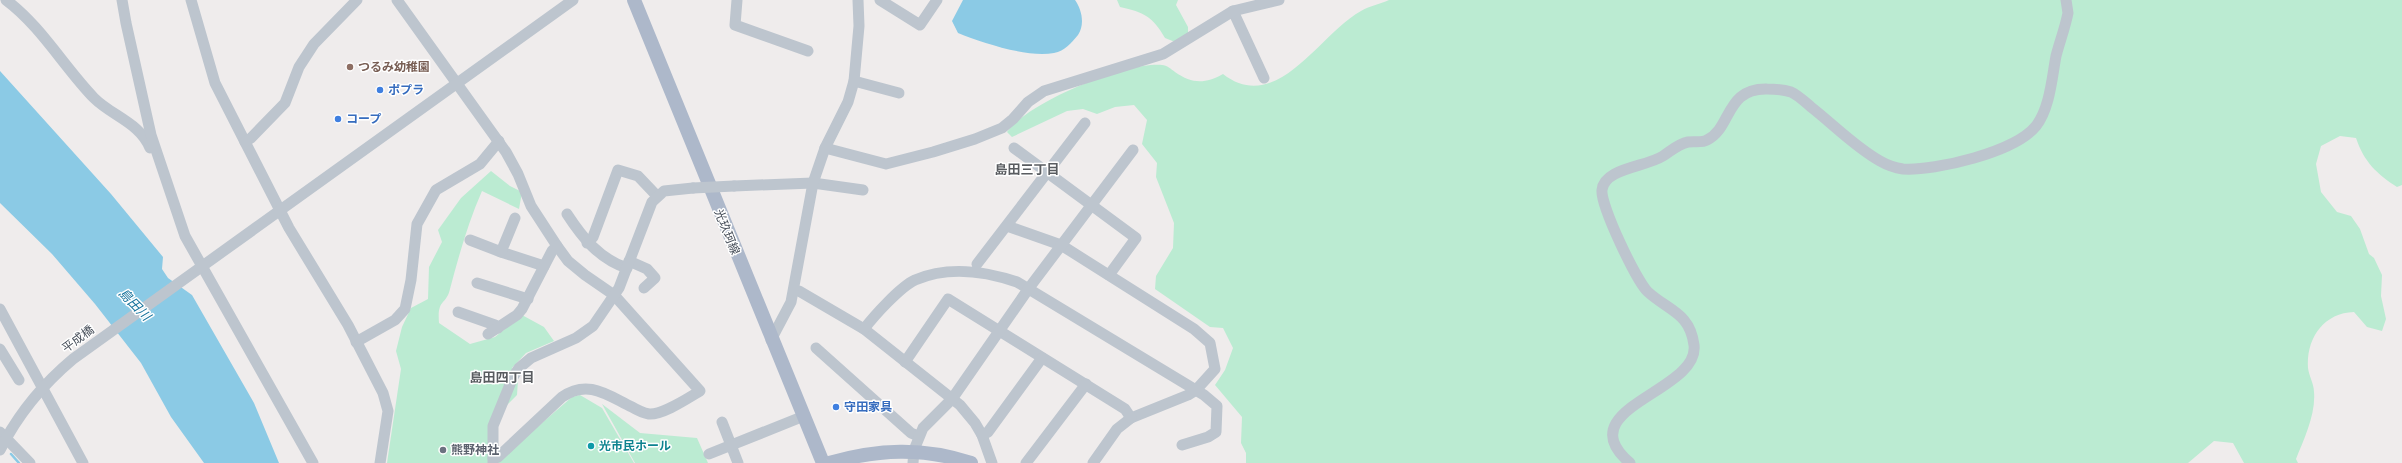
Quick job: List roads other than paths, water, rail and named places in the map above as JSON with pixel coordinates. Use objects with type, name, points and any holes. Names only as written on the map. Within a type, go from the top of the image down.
[{"type":"main road","name":"光玖珂線","points":[[634,0],[771,340],[823,463]]},
{"type":"main road","points":[[829,463],[871,452],[914,457],[946,456],[971,463]]},
{"type":"street","points":[[6,0],[34,28],[94,98],[138,129],[158,157]]},
{"type":"street","points":[[122,0],[127,29],[158,157],[198,269],[313,463]]},
{"type":"street","points":[[191,0],[215,83],[280,211],[356,342],[383,393],[388,411],[380,463]]},
{"type":"street","points":[[244,142],[251,138],[284,103],[305,56],[346,9],[357,0]]},
{"type":"street","points":[[397,0],[457,85],[499,141],[518,174],[530,206],[568,261],[614,295],[700,391],[660,412],[650,414],[595,390],[583,387],[571,390],[493,460]]},
{"type":"street","name":"平成橋","points":[[0,450],[3,436],[23,411],[45,384],[73,359],[457,85],[573,0]]},
{"type":"street","points":[[737,0],[735,25],[808,51]]},
{"type":"street","points":[[771,340],[791,302],[794,291],[813,183],[825,148],[848,102],[854,81],[859,26],[858,0]]},
{"type":"street","points":[[880,0],[920,25],[937,0]]},
{"type":"street","points":[[825,148],[886,164],[975,139],[1002,128],[1013,119],[1028,102],[1044,91],[1163,54],[1233,10],[1279,0]]},
{"type":"street","points":[[1630,463],[1615,444],[1613,431],[1617,420],[1626,411],[1681,372],[1693,359],[1695,348],[1692,330],[1684,318],[1648,292],[1637,277],[1606,208],[1602,191],[1605,180],[1617,172],[1657,160],[1679,145],[1706,141],[1716,133],[1738,100],[1749,91],[1761,90],[1792,92],[1863,150],[1883,163],[1901,169],[1930,168],[1961,162],[2012,144],[2036,126],[2049,96],[2068,13],[2066,0]]},
{"type":"street","points":[[1233,10],[1264,78]]},
{"type":"street","points":[[854,81],[899,93]]},
{"type":"street","points":[[977,264],[1085,123]]},
{"type":"street","points":[[356,342],[395,320],[405,309],[411,280],[416,224],[436,190],[480,164],[499,141]]},
{"type":"street","points":[[1014,148],[1136,238],[1108,275]]},
{"type":"street","points":[[914,457],[918,436],[923,428],[952,399],[1029,288],[1133,150]]},
{"type":"street","points":[[587,243],[593,237],[618,170],[638,176],[657,196]]},
{"type":"street","points":[[493,460],[493,426],[497,413],[513,377],[519,368],[531,358],[576,338],[594,326],[614,295],[628,265],[648,211],[657,196],[664,192],[694,188],[813,183],[863,190]]},
{"type":"street","points":[[567,214],[587,243],[620,266],[628,265],[647,269],[655,278],[644,288]]},
{"type":"street","points":[[501,252],[515,218]]},
{"type":"street","points":[[1007,226],[1061,245],[1194,329],[1210,343],[1215,369],[1196,390],[1131,418],[1117,429],[1093,463]]},
{"type":"street","points":[[470,240],[544,266]]},
{"type":"street","points":[[488,334],[517,315],[528,299],[552,251],[557,246]]},
{"type":"street","points":[[864,329],[902,290],[914,280],[941,273],[992,274],[1029,288],[1196,390],[1217,406],[1216,432],[1208,437],[1182,445]]},
{"type":"street","points":[[477,283],[528,299]]},
{"type":"street","points":[[794,291],[799,291],[864,329],[952,399],[975,423],[982,435],[992,463]]},
{"type":"street","points":[[905,362],[948,299],[1125,409],[1131,418]]},
{"type":"street","points":[[0,309],[45,384],[83,463]]},
{"type":"street","points":[[458,312],[495,325],[498,328]]},
{"type":"street","points":[[816,348],[911,433],[918,436]]},
{"type":"street","points":[[0,349],[19,380]]},
{"type":"street","points":[[982,435],[988,432],[1042,358]]},
{"type":"street","points":[[1026,463],[1086,384]]},
{"type":"street","points":[[709,454],[804,416]]},
{"type":"street","points":[[722,422],[738,463]]},
{"type":"street","points":[[3,436],[30,463]]},
{"type":"water","points":[[963,0],[1075,0],[1082,17],[1080,31],[1065,49],[1054,53],[1043,54],[1019,52],[1006,49],[958,33],[952,21]]},
{"type":"water","name":"島田川","points":[[0,71],[111,194],[163,257],[162,269],[168,278],[192,295],[254,403],[279,463],[204,463],[171,417],[141,363],[95,304],[52,254],[0,203]]},
{"type":"waterway","points":[[11,454],[19,463]]},
{"type":"place","name":"つるみ幼稚園","points":[[350,67]]},
{"type":"place","name":"ポプラ","points":[[380,90]]},
{"type":"place","name":"コープ","points":[[338,119]]},
{"type":"place","name":"守田家具","points":[[836,407]]},
{"type":"place","name":"光市民ホール","points":[[591,446]]},
{"type":"place","name":"熊野神社","points":[[443,450]]},
{"type":"district","name":"島田三丁目","points":[[1027,169]]},
{"type":"district","name":"島田四丁目","points":[[502,377]]}]
